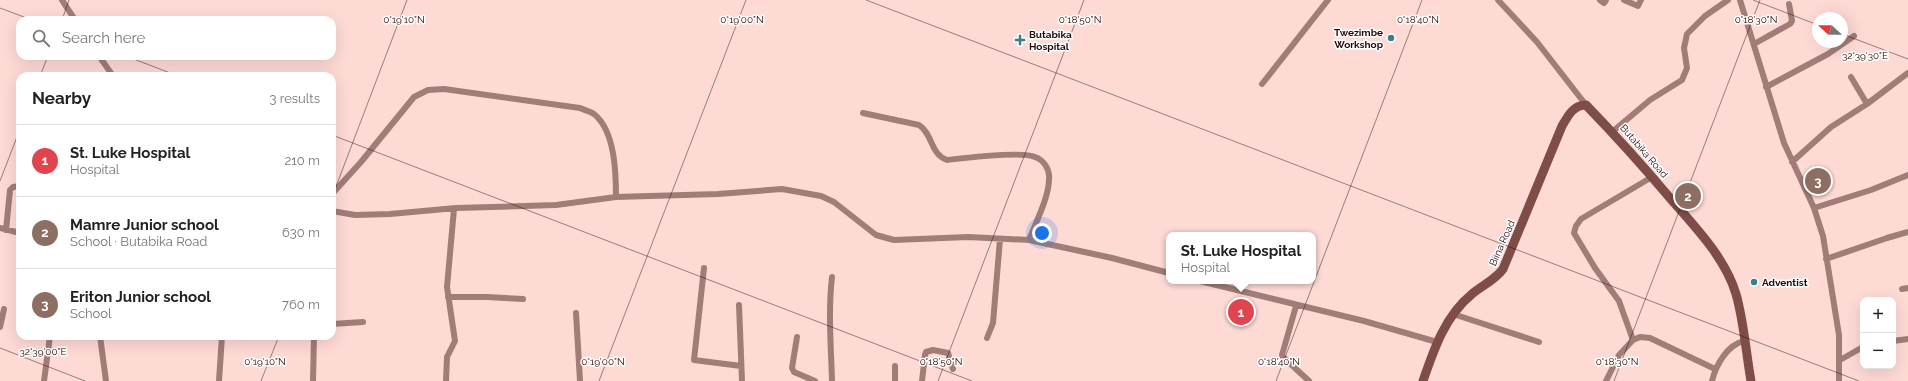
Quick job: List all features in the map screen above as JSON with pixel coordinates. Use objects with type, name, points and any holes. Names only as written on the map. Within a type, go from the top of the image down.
[{"type":"main road","name":"Butabika Road","points":[[1586,105],[1652,177],[1702,236],[1725,270],[1736,295],[1751,381]]},
{"type":"main road","name":"Biina Road","points":[[1423,381],[1437,342],[1453,314],[1473,294],[1499,276],[1562,126],[1574,109],[1586,105]]},
{"type":"street","points":[[62,0],[72,16]]},
{"type":"street","points":[[1262,84],[1328,0]]},
{"type":"street","name":"Butabika Road","points":[[1498,0],[1537,42],[1586,105]]},
{"type":"street","points":[[1600,0],[1604,3],[1606,0]]},
{"type":"street","points":[[1624,0],[1638,6],[1641,0]]},
{"type":"street","points":[[1612,132],[1650,100],[1682,80],[1687,68],[1684,48],[1687,34],[1711,11],[1728,0]]},
{"type":"street","points":[[1740,0],[1784,142],[1814,208],[1823,236],[1839,335],[1839,381]]},
{"type":"street","points":[[1754,44],[1792,22],[1789,4]]},
{"type":"street","points":[[1766,87],[1828,54],[1854,36]]},
{"type":"street","points":[[102,60],[110,72]]},
{"type":"street","points":[[1792,162],[1830,127],[1867,104],[1908,73]]},
{"type":"street","points":[[1851,77],[1867,104]]},
{"type":"street","points":[[336,190],[361,162],[414,97],[428,90],[444,89],[580,108],[593,113],[603,123],[610,137],[616,197]]},
{"type":"street","points":[[863,113],[919,125],[925,129],[936,154],[947,160],[1028,154],[1041,160],[1048,170],[1049,183],[1040,213],[1029,240]]},
{"type":"street","points":[[1814,208],[1871,190],[1908,175]]},
{"type":"street","points":[[1633,340],[1619,301],[1595,268],[1574,233],[1576,226],[1581,219],[1652,177]]},
{"type":"street","points":[[16,186],[12,187],[10,190],[3,229],[16,232]]},
{"type":"street","points":[[336,212],[355,215],[376,214],[556,205],[616,197],[718,194],[782,190],[821,196],[834,202],[876,234],[894,240],[968,237],[1029,240],[1112,258],[1166,272]]},
{"type":"street","points":[[446,381],[447,357],[455,341],[448,297],[454,209]]},
{"type":"street","points":[[1826,259],[1908,232]]},
{"type":"street","points":[[988,338],[993,323],[1000,239]]},
{"type":"street","points":[[704,268],[694,360],[741,366]]},
{"type":"street","points":[[832,277],[829,305],[831,324],[832,381]]},
{"type":"street","points":[[1212,284],[1437,342]]},
{"type":"street","points":[[448,297],[523,299]]},
{"type":"street","points":[[738,305],[742,381]]},
{"type":"street","points":[[1296,306],[1282,355],[1283,358],[1309,381]]},
{"type":"street","points":[[0,327],[4,309]]},
{"type":"street","points":[[576,313],[580,381]]},
{"type":"street","points":[[1453,314],[1539,342]]},
{"type":"street","points":[[336,324],[362,322]]},
{"type":"street","points":[[797,337],[792,368],[794,372],[815,381]]},
{"type":"street","points":[[1606,381],[1619,355],[1633,340],[1640,338],[1650,338],[1715,369]]},
{"type":"street","points":[[1896,341],[1908,339]]},
{"type":"street","points":[[44,381],[49,340]]},
{"type":"street","points":[[101,340],[106,381]]},
{"type":"street","points":[[219,381],[222,340]]},
{"type":"street","points":[[313,381],[314,340]]},
{"type":"street","points":[[1712,381],[1715,369],[1728,351],[1737,342],[1744,341]]},
{"type":"street","points":[[1840,360],[1860,349]]},
{"type":"street","points":[[922,381],[925,355],[929,350],[948,352],[953,369]]},
{"type":"street","points":[[895,381],[896,366]]},
{"type":"street","points":[[1297,381],[1303,377]]},
{"type":"place","name":"Twezimbe Workshop","points":[[1391,38]]},
{"type":"place","name":"Butabika Hospital","points":[[1020,40]]},
{"type":"place","name":"Eriton Junior school","points":[[1818,181]]},
{"type":"place","name":"Mamre Junior school","points":[[1688,196]]},
{"type":"place","name":"Adventist","points":[[1754,282]]},
{"type":"place","name":"St. Luke Hospital","points":[[1241,312]]}]
